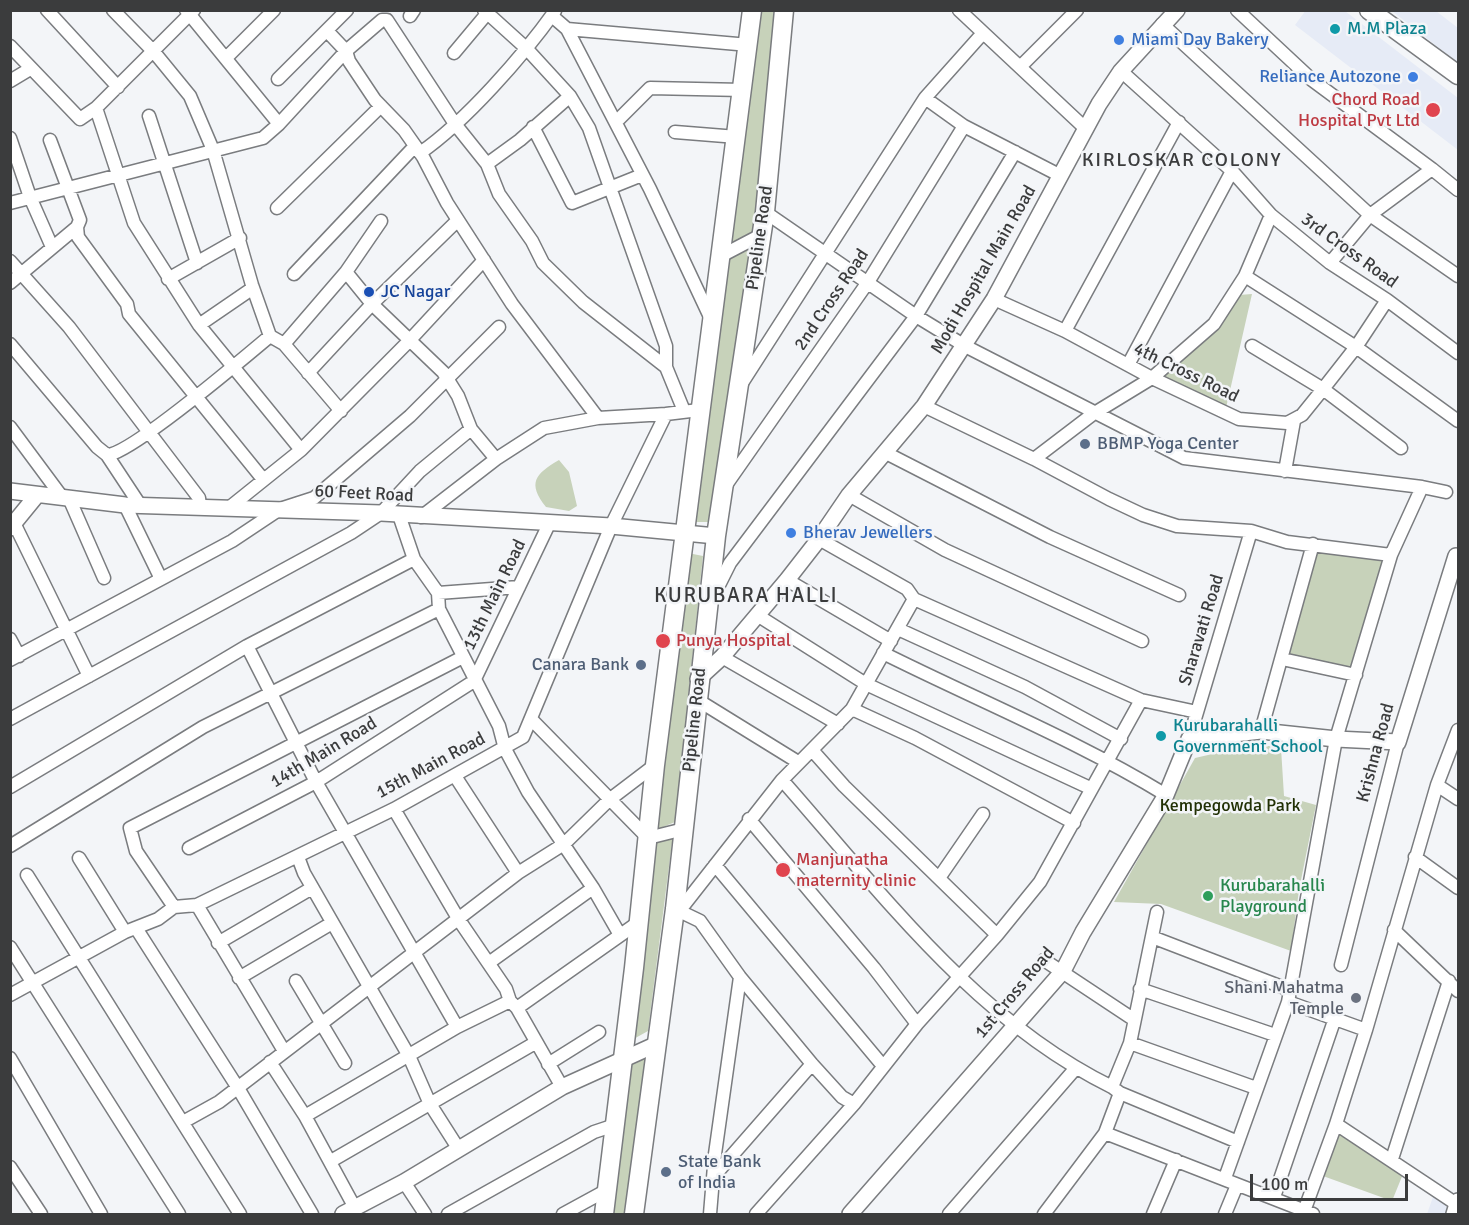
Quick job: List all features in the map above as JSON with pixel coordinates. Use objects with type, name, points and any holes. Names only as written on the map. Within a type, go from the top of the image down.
[{"type":"main road","name":"Pipeline Road","points":[[604,1215],[684,533],[691,410],[711,319],[721,256],[752,10]]},
{"type":"main road","name":"Pipeline Road","points":[[634,1215],[678,910],[696,699],[716,536],[765,212],[784,10]]},
{"type":"main road","points":[[1369,10],[1458,75]]},
{"type":"street","points":[[47,10],[118,87]]},
{"type":"street","points":[[114,10],[187,91],[213,150],[270,336],[284,344],[340,411]]},
{"type":"street","points":[[254,10],[263,21]]},
{"type":"street","points":[[226,58],[274,10]]},
{"type":"street","points":[[278,79],[328,32],[347,10]]},
{"type":"street","points":[[959,10],[1086,129]]},
{"type":"street","points":[[1020,67],[1077,10]]},
{"type":"street","name":"Modi Hospital Main Road","points":[[699,679],[722,657],[787,580],[849,495],[924,406],[994,300],[1086,129],[1121,71],[1177,10]]},
{"type":"street","points":[[1237,10],[1312,80],[1458,190]]},
{"type":"street","points":[[10,46],[80,119],[96,108],[154,52],[190,12],[279,124]]},
{"type":"street","points":[[454,53],[487,12],[526,48],[570,96],[589,128],[666,346],[666,367]]},
{"type":"street","points":[[294,274],[417,149],[441,138],[455,124],[526,48],[554,13],[567,29],[616,122],[711,319]]},
{"type":"street","points":[[10,203],[68,186],[262,138],[279,124],[346,51],[382,20],[387,20],[455,124],[487,164],[499,194],[532,240],[543,263],[584,302],[666,367],[691,410],[666,414],[598,418],[544,428],[496,459],[421,516]]},
{"type":"street","points":[[1162,24],[1370,215],[1458,276]]},
{"type":"street","points":[[567,29],[749,45]]},
{"type":"street","points":[[328,32],[346,51],[349,61],[381,106],[404,130],[512,304],[598,418]]},
{"type":"street","points":[[737,390],[924,98],[983,33]]},
{"type":"street","points":[[10,81],[30,69]]},
{"type":"street","name":"3rd Cross Road","points":[[1121,71],[1232,171],[1271,215],[1330,263],[1387,300],[1458,353]]},
{"type":"street","points":[[616,122],[650,88],[743,90]]},
{"type":"street","points":[[487,164],[520,140],[570,96]]},
{"type":"street","points":[[924,98],[964,126],[1061,176]]},
{"type":"street","points":[[277,208],[381,106]]},
{"type":"street","points":[[96,108],[134,224],[199,325],[234,365],[301,450]]},
{"type":"street","points":[[149,116],[162,164],[197,263]]},
{"type":"street","points":[[1065,331],[1179,122]]},
{"type":"street","name":"2nd Cross Road","points":[[723,490],[868,282],[964,126]]},
{"type":"street","points":[[533,127],[572,203],[610,190],[642,175]]},
{"type":"street","points":[[675,132],[737,137]]},
{"type":"street","points":[[10,138],[30,197],[52,247]]},
{"type":"street","points":[[10,283],[77,227],[80,220],[50,140]]},
{"type":"street","points":[[708,606],[730,562],[915,316],[1015,152]]},
{"type":"street","points":[[1330,263],[1370,215],[1432,169]]},
{"type":"street","points":[[1128,364],[1232,171]]},
{"type":"street","points":[[765,212],[822,254],[868,282],[915,316],[965,346],[1093,414],[1184,458],[1422,487],[1446,492]]},
{"type":"street","points":[[1034,459],[1093,414],[1152,378],[1214,324],[1245,276],[1271,215]]},
{"type":"street","points":[[309,373],[372,304],[458,220]]},
{"type":"street","points":[[284,344],[346,272],[381,221]]},
{"type":"street","points":[[77,227],[78,237],[127,304],[129,314],[262,478]]},
{"type":"street","points":[[721,256],[761,235]]},
{"type":"street","points":[[168,279],[240,238]]},
{"type":"street","points":[[230,507],[262,478],[301,450],[409,341],[483,260]]},
{"type":"street","points":[[10,261],[69,327],[199,498],[200,505]]},
{"type":"street","points":[[346,272],[372,304],[448,380],[458,396],[471,429],[496,459]]},
{"type":"street","points":[[1245,276],[1356,347],[1458,421]]},
{"type":"street","points":[[199,325],[254,288]]},
{"type":"street","name":"4th Cross Road","points":[[994,300],[1065,331],[1152,378],[1239,419],[1287,423],[1294,421]]},
{"type":"street","points":[[1286,471],[1294,421],[1356,347],[1387,300]]},
{"type":"street","points":[[10,639],[15,658],[232,541],[280,509],[314,498],[410,416],[499,327]]},
{"type":"street","points":[[107,455],[114,455],[149,432],[270,336]]},
{"type":"street","points":[[10,344],[97,447],[107,455],[132,505],[161,579]]},
{"type":"street","points":[[1252,345],[1323,389],[1401,448]]},
{"type":"street","points":[[924,406],[1143,515],[1177,526],[1251,531],[1287,542],[1391,555]]},
{"type":"street","name":"15th Main Road","points":[[10,995],[32,981],[131,930],[158,919],[174,907],[197,905],[346,833],[357,825],[394,809],[523,737],[611,526],[666,414]]},
{"type":"street","points":[[10,427],[66,498],[104,578]]},
{"type":"street","points":[[10,719],[351,533],[381,513],[420,471],[471,429]]},
{"type":"street","points":[[886,453],[1050,537],[1179,595]]},
{"type":"street","points":[[1225,1178],[1289,996],[1336,739],[1391,555],[1422,487]]},
{"type":"street","name":"60 Feet Road","points":[[10,491],[132,505],[200,505],[381,513],[611,526],[716,536]]},
{"type":"street","points":[[37,495],[13,527],[89,676]]},
{"type":"street","points":[[849,495],[945,550],[1142,641]]},
{"type":"street","points":[[399,515],[414,559],[438,593],[439,609],[499,726],[505,749],[528,792],[593,888],[620,934]]},
{"type":"street","name":"13th Main Road","points":[[474,681],[549,524]]},
{"type":"street","name":"Sharavati Road","points":[[1189,739],[1251,531]]},
{"type":"street","points":[[819,539],[907,589],[914,599],[1141,700],[1197,712]]},
{"type":"street","points":[[1261,731],[1313,544]]},
{"type":"street","name":"Krishna Road","points":[[1341,965],[1398,742],[1456,556],[1458,558]]},
{"type":"street","points":[[10,787],[248,646],[414,559]]},
{"type":"street","points":[[787,580],[891,641]]},
{"type":"street","points":[[438,593],[519,587]]},
{"type":"street","points":[[854,1104],[842,1097],[812,1064],[740,977],[700,921],[678,910],[782,780],[852,709],[914,599]]},
{"type":"street","points":[[10,846],[203,728],[273,695],[439,609]]},
{"type":"street","points":[[757,615],[866,684],[1090,788]]},
{"type":"street","points":[[898,628],[1025,687],[1121,739]]},
{"type":"street","points":[[248,646],[316,782],[457,1027]]},
{"type":"street","points":[[883,653],[982,703],[1108,760],[1166,795]]},
{"type":"street","points":[[174,907],[136,851],[130,828],[463,657]]},
{"type":"street","points":[[722,657],[838,724]]},
{"type":"street","points":[[1282,659],[1356,675]]},
{"type":"street","name":"14th Main Road","points":[[189,848],[316,782],[474,681]]},
{"type":"street","points":[[696,699],[798,762]]},
{"type":"street","points":[[756,1215],[854,1104],[917,1024],[997,935],[1040,882],[1074,823],[1090,788],[1121,739],[1141,700]]},
{"type":"street","points":[[852,709],[915,738],[1074,823]]},
{"type":"street","points":[[531,719],[648,838],[684,829]]},
{"type":"street","points":[[1106,1133],[1225,1178],[1237,1185],[1274,1197],[1307,1213],[1366,1030],[1437,785],[1458,730]]},
{"type":"street","points":[[1189,739],[1261,731],[1336,739],[1398,742]]},
{"type":"street","name":"1st Cross Road","points":[[850,1215],[1063,971],[1083,932],[1166,795],[1189,739]]},
{"type":"street","points":[[812,750],[844,786],[997,935]]},
{"type":"street","points":[[183,1122],[238,1088],[518,873],[564,844],[609,800],[655,765]]},
{"type":"street","points":[[454,776],[518,873]]},
{"type":"street","points":[[782,780],[958,977],[1015,1025],[1075,1069],[1116,1090],[1238,1142]]},
{"type":"street","points":[[1437,785],[1458,799]]},
{"type":"street","points":[[394,809],[459,920],[506,988],[535,1044],[562,1087]]},
{"type":"street","points":[[939,878],[983,814]]},
{"type":"street","points":[[749,819],[874,968],[917,1024]]},
{"type":"street","points":[[298,857],[312,888],[409,1056],[430,1104],[458,1148]]},
{"type":"street","points":[[1415,857],[1458,888]]},
{"type":"street","points":[[79,858],[131,930],[238,1088],[312,1215]]},
{"type":"street","points":[[715,865],[883,1066]]},
{"type":"street","points":[[27,875],[240,1215]]},
{"type":"street","points":[[218,943],[312,888]]},
{"type":"street","points":[[490,962],[593,888]]},
{"type":"street","points":[[197,905],[284,1051]]},
{"type":"street","points":[[1044,1215],[1106,1133],[1130,1043],[1133,1019],[1157,912]]},
{"type":"street","points":[[305,1116],[457,1027],[513,1004],[639,922]]},
{"type":"street","points":[[239,978],[332,923]]},
{"type":"street","points":[[1392,1159],[1454,986],[1394,930]]},
{"type":"street","points":[[1152,937],[1289,996],[1334,1021],[1366,1030]]},
{"type":"street","points":[[10,947],[179,1215]]},
{"type":"street","points":[[1044,960],[1133,1019]]},
{"type":"street","points":[[710,1215],[740,977]]},
{"type":"street","points":[[296,981],[345,1063]]},
{"type":"street","points":[[1140,989],[1275,1035]]},
{"type":"street","points":[[1274,1197],[1334,1021]]},
{"type":"street","points":[[548,1064],[599,1032]]},
{"type":"street","points":[[1130,1043],[1256,1088]]},
{"type":"street","points":[[331,1161],[535,1044]]},
{"type":"street","points":[[270,1062],[331,1161],[349,1211],[404,1182],[562,1087],[657,1044]]},
{"type":"street","points":[[10,1058],[101,1215]]},
{"type":"street","points":[[714,1176],[812,1064]]},
{"type":"street","points":[[949,1215],[1075,1069]]},
{"type":"street","points":[[1336,1124],[1392,1159],[1457,1206]]},
{"type":"street","points":[[448,1215],[594,1132],[615,1125]]},
{"type":"street","points":[[1153,1215],[1176,1160]]},
{"type":"street","points":[[10,1167],[41,1215]]},
{"type":"street","points":[[404,1182],[425,1215]]},
{"type":"street","points":[[1225,1215],[1237,1185]]},
{"type":"street","points":[[563,1215],[607,1190]]},
{"type":"shaded area","points":[[1306,10],[1345,11],[1458,98],[1458,150],[1295,25]]},
{"type":"shaded area","points":[[1392,11],[1436,11],[1458,28],[1458,63]]},
{"type":"shaded area","points":[[1434,1194],[1451,1206],[1449,1214],[1427,1214]]},
{"type":"green space","points":[[756,11],[774,11],[756,230],[729,245]]},
{"type":"green space","points":[[751,249],[714,522],[692,522],[727,259]]},
{"type":"green space","points":[[1252,294],[1226,408],[1160,375],[1239,295]]},
{"type":"green space","points":[[559,460],[569,472],[577,506],[569,511],[546,507],[535,485],[539,475]]},
{"type":"green space","points":[[1316,548],[1385,558],[1350,673],[1286,658]]},
{"type":"green space","points":[[688,553],[703,556],[675,822],[651,832]]},
{"type":"green space","name":"Kempegowda Park","points":[[1256,744],[1281,748],[1284,796],[1316,805],[1299,890],[1291,951],[1161,904],[1114,902],[1195,758]]},
{"type":"green space","points":[[673,835],[648,1031],[630,1041],[651,841]]},
{"type":"green space","points":[[647,1050],[624,1214],[609,1214],[629,1060]]},
{"type":"green space","points":[[1338,1134],[1403,1174],[1392,1201],[1323,1176]]},
{"type":"place","name":"M.M Plaza","points":[[1335,29]]},
{"type":"place","name":"Miami Day Bakery","points":[[1119,40]]},
{"type":"place","name":"Reliance Autozone","points":[[1413,77]]},
{"type":"place","name":"Chord Road Hospital Pvt Ltd","points":[[1433,110]]},
{"type":"place","name":"JC Nagar","points":[[369,292]]},
{"type":"place","name":"BBMP Yoga Center","points":[[1085,444]]},
{"type":"place","name":"Bherav Jewellers","points":[[791,533]]},
{"type":"place","name":"Punya Hospital","points":[[663,641]]},
{"type":"place","name":"Canara Bank","points":[[641,665]]},
{"type":"place","name":"Kurubarahalli Government School","points":[[1161,736]]},
{"type":"place","name":"Manjunatha maternity clinic","points":[[783,870]]},
{"type":"place","name":"Kurubarahalli Playground","points":[[1208,896]]},
{"type":"place","name":"Shani Mahatma Temple","points":[[1356,998]]},
{"type":"place","name":"State Bank of India","points":[[666,1172]]},
{"type":"district","name":"KIRLOSKAR COLONY","points":[[1182,161]]},
{"type":"district","name":"KURUBARA HALLI","points":[[746,596]]}]
